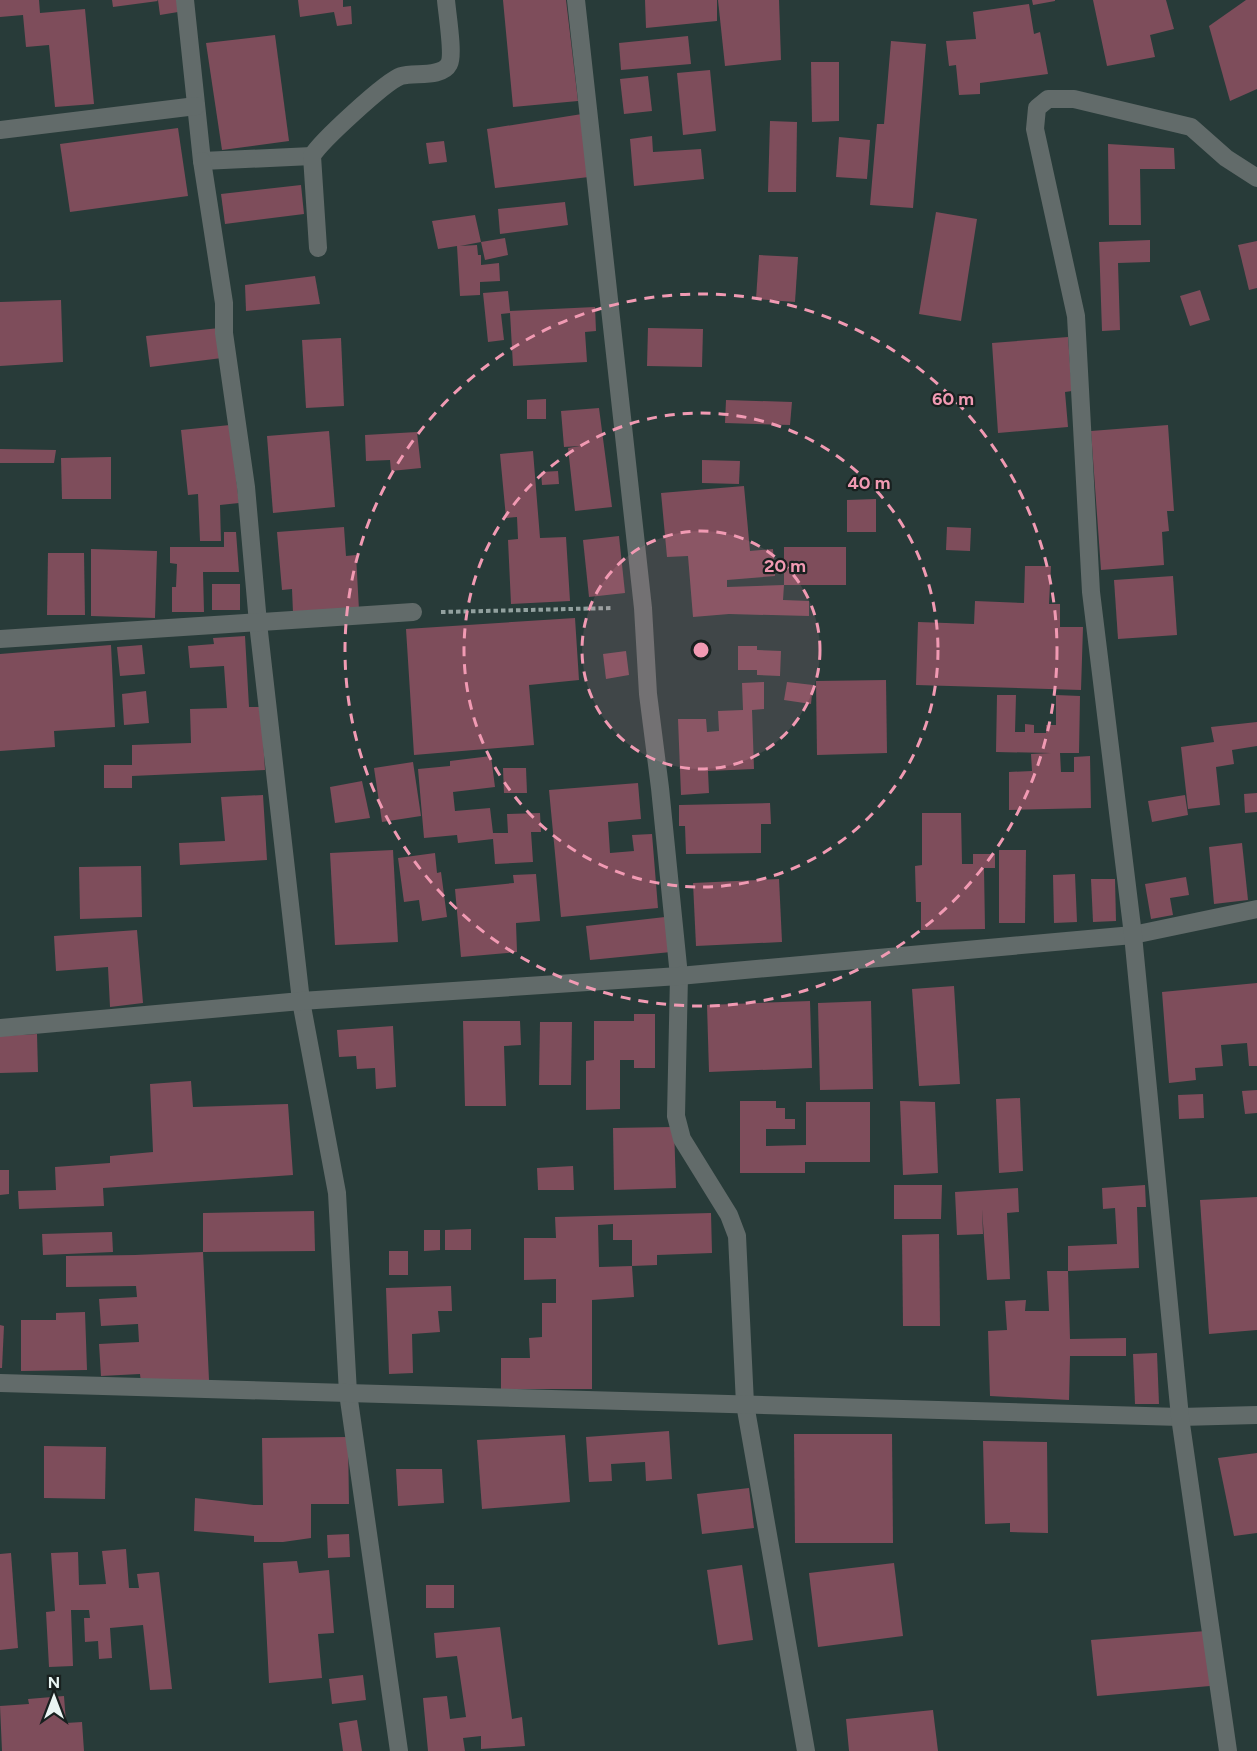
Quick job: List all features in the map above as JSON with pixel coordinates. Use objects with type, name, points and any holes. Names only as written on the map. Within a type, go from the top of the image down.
[{"type":"street","points":[[186,0],[197,123],[224,303],[224,333],[246,487],[258,623],[301,1002],[337,1193],[348,1393],[399,1751]]},
{"type":"street","points":[[318,248],[312,156],[323,142],[382,88],[400,76],[442,72],[450,64],[446,0]]},
{"type":"street","points":[[576,0],[643,608],[648,694],[680,976],[676,1116],[682,1139],[729,1215],[737,1236],[746,1404],[806,1751]]},
{"type":"street","points":[[1228,1751],[1180,1417],[1132,935],[1091,592],[1076,316],[1035,129],[1037,108],[1047,99],[1074,99],[1191,127],[1226,158],[1257,178]]},
{"type":"street","points":[[0,130],[196,106]]},
{"type":"street","points":[[202,161],[312,156]]},
{"type":"street","points":[[0,639],[413,612]]},
{"type":"street","points":[[0,1028],[301,1002],[680,976],[1132,935],[1257,909]]},
{"type":"street","points":[[0,1383],[1180,1417],[1257,1415]]},
{"type":"path","points":[[413,612],[643,608]]},
{"type":"building","points":[[0,0],[39,0],[40,13],[85,9],[94,104],[55,107],[49,45],[26,47],[23,15],[0,17]]},
{"type":"building","points":[[112,0],[157,0],[158,1],[113,7]]},
{"type":"building","points":[[158,0],[177,0],[178,12],[160,15]]},
{"type":"building","points":[[298,0],[343,0],[343,7],[351,6],[352,24],[337,26],[334,12],[300,17]]},
{"type":"building","points":[[503,0],[566,0],[578,101],[513,107]]},
{"type":"building","points":[[645,0],[717,0],[717,21],[646,28]]},
{"type":"building","points":[[718,0],[779,0],[781,60],[725,66]]},
{"type":"building","points":[[1032,0],[1055,0],[1055,1],[1033,5]]},
{"type":"building","points":[[1093,0],[1166,0],[1174,29],[1150,35],[1155,57],[1107,66]]},
{"type":"building","points":[[1246,0],[1257,0],[1257,89],[1230,101],[1209,26]]},
{"type":"building","points":[[1029,4],[1034,34],[1040,32],[1048,74],[980,83],[980,94],[959,95],[956,65],[949,66],[946,41],[976,39],[973,12]]},
{"type":"building","points":[[275,35],[289,141],[222,150],[206,43]]},
{"type":"building","points":[[688,36],[691,64],[621,70],[619,43]]},
{"type":"building","points":[[891,41],[926,44],[913,208],[870,205],[877,124],[884,124]]},
{"type":"building","points":[[811,62],[839,62],[839,121],[812,122]]},
{"type":"building","points":[[710,70],[716,131],[683,135],[677,73]]},
{"type":"building","points":[[648,76],[652,111],[624,114],[620,79]]},
{"type":"building","points":[[582,114],[589,177],[495,188],[487,129]]},
{"type":"building","points":[[770,121],[797,122],[796,192],[768,192]]},
{"type":"building","points":[[178,128],[188,196],[70,212],[60,144]]},
{"type":"building","points":[[652,136],[653,152],[701,149],[704,179],[634,186],[630,139]]},
{"type":"building","points":[[839,137],[870,140],[867,179],[836,177]]},
{"type":"building","points":[[444,141],[447,162],[429,164],[426,143]]},
{"type":"building","points":[[1108,144],[1174,148],[1175,169],[1140,169],[1141,225],[1109,225]]},
{"type":"building","points":[[301,185],[304,214],[225,224],[221,194]]},
{"type":"building","points":[[565,202],[568,225],[500,234],[498,209]]},
{"type":"building","points":[[936,212],[977,219],[961,321],[919,314]]},
{"type":"building","points":[[475,215],[481,242],[460,246],[477,245],[478,255],[481,255],[481,265],[499,263],[500,281],[480,282],[480,295],[460,296],[457,246],[438,249],[432,221]]},
{"type":"building","points":[[505,238],[508,255],[485,260],[481,242]]},
{"type":"building","points":[[1150,240],[1150,262],[1118,263],[1120,330],[1102,331],[1099,242]]},
{"type":"building","points":[[1257,241],[1257,288],[1249,290],[1238,245]]},
{"type":"building","points":[[759,255],[798,257],[795,302],[756,299]]},
{"type":"building","points":[[315,276],[320,304],[246,311],[245,285]]},
{"type":"building","points":[[1200,290],[1210,320],[1190,326],[1180,296]]},
{"type":"building","points":[[508,291],[510,311],[595,307],[596,331],[585,332],[587,362],[513,366],[510,313],[501,314],[504,340],[488,342],[483,293]]},
{"type":"building","points":[[61,300],[63,362],[0,366],[0,302]]},
{"type":"building","points":[[219,328],[222,358],[150,367],[146,336]]},
{"type":"building","points":[[648,328],[703,329],[702,367],[647,366]]},
{"type":"building","points":[[1068,337],[1072,391],[1065,392],[1068,427],[998,433],[992,343]]},
{"type":"building","points":[[341,338],[344,406],[306,408],[302,340]]},
{"type":"building","points":[[546,399],[546,419],[527,419],[527,400]]},
{"type":"building","points":[[726,400],[792,402],[790,425],[725,423]]},
{"type":"building","points":[[599,408],[612,507],[575,511],[568,448],[580,446],[564,447],[561,411]]},
{"type":"building","points":[[230,425],[239,503],[220,505],[221,541],[200,541],[198,494],[188,495],[181,430]]},
{"type":"building","points":[[1168,425],[1174,511],[1167,511],[1169,531],[1162,532],[1164,565],[1101,570],[1091,431]]},
{"type":"building","points":[[329,431],[335,507],[273,513],[267,436]]},
{"type":"building","points":[[417,432],[421,468],[391,471],[390,460],[366,461],[365,435]]},
{"type":"building","points":[[0,449],[56,450],[54,463],[0,463]]},
{"type":"building","points":[[533,451],[540,538],[566,537],[570,601],[511,604],[508,540],[518,539],[517,517],[506,518],[500,454]]},
{"type":"building","points":[[111,457],[111,499],[62,499],[61,458]]},
{"type":"building","points":[[702,460],[740,461],[739,484],[702,483]]},
{"type":"building","points":[[558,471],[559,484],[542,485],[541,472]]},
{"type":"building","points":[[744,486],[750,551],[773,549],[775,576],[727,580],[727,587],[784,585],[783,600],[809,601],[809,616],[729,614],[693,617],[688,556],[667,557],[661,493]]},
{"type":"building","points":[[876,499],[876,532],[847,532],[847,500]]},
{"type":"building","points":[[344,527],[346,556],[356,555],[359,610],[293,613],[292,589],[282,590],[277,532]]},
{"type":"building","points":[[947,527],[971,528],[970,551],[946,550]]},
{"type":"building","points":[[224,532],[236,532],[239,572],[203,572],[204,612],[172,612],[172,587],[176,587],[177,564],[170,563],[170,547],[224,547]]},
{"type":"building","points":[[619,536],[625,593],[589,597],[583,540]]},
{"type":"building","points":[[784,547],[846,547],[846,585],[784,585]]},
{"type":"building","points":[[91,549],[157,551],[155,618],[91,616]]},
{"type":"building","points":[[48,553],[84,553],[85,615],[47,615]]},
{"type":"building","points":[[1025,566],[1051,566],[1049,604],[1060,604],[1060,627],[1083,627],[1081,690],[916,685],[918,622],[974,624],[975,601],[1024,603]]},
{"type":"building","points":[[1173,576],[1177,635],[1118,639],[1114,580]]},
{"type":"building","points":[[212,584],[240,584],[240,610],[212,610]]},
{"type":"building","points":[[575,618],[579,680],[529,685],[534,745],[414,755],[406,629]]},
{"type":"building","points":[[245,636],[249,707],[261,707],[265,770],[132,776],[132,788],[104,788],[104,765],[132,765],[132,745],[191,743],[190,709],[227,708],[224,666],[190,668],[188,646],[214,644],[213,638]]},
{"type":"building","points":[[111,645],[115,727],[54,731],[55,747],[0,751],[0,654]]},
{"type":"building","points":[[142,645],[145,674],[120,676],[117,647]]},
{"type":"building","points":[[738,646],[757,646],[757,650],[781,651],[780,676],[757,675],[757,670],[738,670]]},
{"type":"building","points":[[626,651],[629,675],[606,679],[603,654]]},
{"type":"building","points":[[886,680],[887,753],[817,755],[816,681]]},
{"type":"building","points":[[764,682],[764,709],[752,710],[754,769],[708,771],[709,793],[681,795],[678,719],[706,719],[707,732],[719,731],[718,711],[743,710],[742,683]]},
{"type":"building","points":[[787,682],[813,685],[811,704],[784,700]]},
{"type":"building","points":[[146,691],[149,723],[124,725],[122,694]]},
{"type":"building","points":[[997,695],[1016,695],[1015,732],[1025,732],[1025,724],[1034,725],[1034,733],[1046,733],[1046,725],[1056,725],[1056,695],[1080,696],[1079,753],[1060,753],[1061,772],[1074,772],[1074,757],[1090,756],[1091,808],[1009,810],[1009,772],[1032,771],[1031,754],[1051,753],[996,752]]},
{"type":"building","points":[[1257,722],[1257,746],[1232,750],[1234,764],[1216,767],[1220,805],[1188,809],[1181,747],[1214,742],[1211,727]]},
{"type":"building","points":[[491,756],[495,787],[453,792],[455,811],[490,808],[493,833],[508,833],[507,814],[540,813],[541,832],[531,832],[533,862],[495,864],[493,839],[458,843],[457,835],[424,838],[418,769],[450,766],[450,761]]},
{"type":"building","points":[[413,762],[421,816],[382,822],[374,768]]},
{"type":"building","points":[[503,768],[526,768],[527,793],[504,793]]},
{"type":"building","points":[[362,781],[370,818],[335,823],[330,787]]},
{"type":"building","points":[[638,783],[641,819],[608,822],[610,853],[634,851],[632,835],[652,834],[658,908],[561,917],[549,790]]},
{"type":"building","points":[[1257,793],[1257,812],[1245,813],[1244,794]]},
{"type":"building","points":[[263,795],[267,860],[180,865],[179,843],[225,841],[221,797]]},
{"type":"building","points":[[1185,795],[1188,815],[1152,822],[1148,801]]},
{"type":"building","points":[[770,803],[771,824],[761,824],[761,853],[686,854],[685,826],[679,826],[679,805]]},
{"type":"building","points":[[922,813],[961,813],[962,864],[973,864],[973,854],[995,854],[995,868],[984,868],[985,929],[921,930],[921,902],[916,902],[915,866],[922,865]]},
{"type":"building","points":[[1242,843],[1248,900],[1214,904],[1209,847]]},
{"type":"building","points":[[393,850],[398,942],[335,945],[330,853]]},
{"type":"building","points":[[999,850],[1026,850],[1025,923],[999,923]]},
{"type":"building","points":[[435,853],[437,873],[441,872],[447,917],[422,921],[419,900],[404,902],[398,858]]},
{"type":"building","points":[[141,866],[142,917],[80,919],[79,867]]},
{"type":"building","points":[[536,874],[540,921],[516,923],[517,952],[461,957],[455,889],[514,883],[513,875]]},
{"type":"building","points":[[1075,874],[1077,922],[1054,923],[1053,875]]},
{"type":"building","points":[[1186,877],[1189,895],[1170,898],[1173,915],[1151,919],[1145,884]]},
{"type":"building","points":[[779,879],[782,942],[696,946],[693,883]]},
{"type":"building","points":[[1091,879],[1115,879],[1116,921],[1093,922]]},
{"type":"building","points":[[665,917],[671,952],[590,960],[586,926]]},
{"type":"building","points":[[137,930],[143,1003],[110,1007],[108,967],[56,971],[54,936]]},
{"type":"building","points":[[1257,983],[1257,1066],[1249,1066],[1247,1043],[1221,1045],[1223,1066],[1195,1068],[1196,1080],[1169,1083],[1162,992]]},
{"type":"building","points":[[954,986],[960,1084],[919,1086],[912,989]]},
{"type":"building","points":[[810,1001],[812,1068],[709,1072],[707,1005]]},
{"type":"building","points":[[871,1001],[873,1089],[820,1090],[818,1003]]},
{"type":"building","points":[[634,1014],[655,1014],[655,1068],[634,1068],[634,1060],[620,1060],[620,1109],[586,1110],[586,1061],[594,1060],[594,1021],[634,1021]]},
{"type":"building","points":[[463,1021],[520,1021],[521,1045],[504,1046],[506,1106],[465,1106]]},
{"type":"building","points":[[540,1022],[572,1022],[571,1085],[539,1085]]},
{"type":"building","points":[[393,1026],[396,1087],[376,1089],[375,1068],[357,1069],[356,1056],[339,1057],[337,1030]]},
{"type":"building","points":[[37,1034],[38,1072],[0,1073],[0,1036]]},
{"type":"building","points":[[191,1081],[193,1107],[288,1104],[293,1175],[103,1188],[104,1206],[19,1209],[18,1191],[56,1190],[55,1167],[110,1163],[110,1156],[153,1152],[150,1084]]},
{"type":"building","points":[[1257,1090],[1257,1113],[1245,1114],[1242,1091]]},
{"type":"building","points":[[1203,1094],[1204,1118],[1179,1119],[1178,1095]]},
{"type":"building","points":[[1020,1098],[1023,1171],[999,1173],[996,1099]]},
{"type":"building","points":[[740,1101],[776,1101],[776,1108],[785,1108],[785,1119],[795,1119],[795,1129],[766,1129],[766,1146],[806,1145],[806,1102],[870,1102],[870,1162],[805,1162],[805,1173],[740,1173]]},
{"type":"building","points":[[900,1101],[935,1102],[938,1173],[903,1175]]},
{"type":"building","points":[[674,1127],[676,1188],[614,1190],[613,1128]]},
{"type":"building","points":[[573,1166],[574,1190],[538,1190],[537,1168]]},
{"type":"building","points":[[0,1170],[9,1170],[9,1194],[0,1195]]},
{"type":"building","points":[[894,1185],[942,1185],[941,1219],[894,1219]]},
{"type":"building","points":[[1145,1185],[1146,1207],[1137,1207],[1139,1268],[1068,1271],[1068,1246],[1117,1244],[1115,1208],[1103,1209],[1102,1188]]},
{"type":"building","points":[[1018,1188],[1019,1212],[1007,1213],[1010,1279],[987,1280],[982,1209],[983,1234],[957,1235],[955,1192]]},
{"type":"building","points":[[1257,1197],[1257,1330],[1209,1334],[1200,1200]]},
{"type":"building","points":[[314,1211],[315,1251],[203,1252],[203,1213]]},
{"type":"building","points":[[711,1213],[712,1253],[657,1255],[657,1265],[632,1266],[634,1297],[592,1300],[592,1389],[501,1389],[501,1358],[530,1358],[529,1338],[542,1337],[542,1303],[556,1303],[556,1279],[524,1280],[524,1238],[556,1238],[555,1217]],"holes":[[[613,1224],[613,1240],[632,1240],[632,1266],[599,1267],[598,1225]]]},
{"type":"building","points":[[471,1229],[471,1250],[445,1250],[445,1230]]},
{"type":"building","points":[[424,1230],[440,1230],[440,1250],[424,1251]]},
{"type":"building","points":[[112,1232],[113,1252],[43,1255],[42,1234]]},
{"type":"building","points":[[939,1234],[940,1326],[903,1326],[902,1235]]},
{"type":"building","points":[[389,1251],[408,1251],[408,1275],[389,1275]]},
{"type":"building","points":[[203,1252],[209,1380],[141,1383],[140,1374],[101,1376],[99,1344],[139,1342],[138,1324],[101,1326],[99,1299],[137,1297],[136,1286],[66,1287],[66,1256]]},
{"type":"building","points":[[1047,1271],[1068,1271],[1070,1339],[1126,1338],[1126,1356],[1070,1356],[1069,1400],[990,1396],[988,1331],[1007,1330],[1005,1301],[1026,1300],[1025,1311],[1049,1311]]},
{"type":"building","points":[[451,1286],[452,1311],[438,1311],[440,1332],[412,1334],[413,1373],[389,1374],[386,1288]]},
{"type":"building","points":[[85,1312],[87,1370],[21,1371],[21,1320],[56,1320],[56,1313]]},
{"type":"building","points":[[0,1325],[4,1326],[2,1368],[0,1368]]},
{"type":"building","points":[[1157,1353],[1159,1404],[1135,1404],[1133,1354]]},
{"type":"building","points":[[669,1431],[672,1479],[646,1481],[645,1462],[611,1464],[612,1481],[589,1482],[586,1437]]},
{"type":"building","points":[[794,1434],[892,1434],[893,1543],[795,1543]]},
{"type":"building","points":[[565,1435],[570,1502],[482,1509],[477,1440]]},
{"type":"building","points":[[348,1437],[349,1504],[311,1504],[311,1538],[283,1542],[254,1542],[254,1536],[194,1531],[195,1498],[263,1505],[262,1438]]},
{"type":"building","points":[[983,1441],[1047,1442],[1048,1533],[1010,1532],[1010,1523],[985,1524]]},
{"type":"building","points":[[44,1446],[106,1447],[105,1499],[44,1498]]},
{"type":"building","points":[[1257,1453],[1257,1533],[1234,1536],[1218,1458]]},
{"type":"building","points":[[396,1469],[442,1469],[444,1503],[398,1506]]},
{"type":"building","points":[[749,1488],[754,1528],[702,1534],[697,1494]]},
{"type":"building","points":[[349,1534],[350,1557],[328,1558],[327,1535]]},
{"type":"building","points":[[126,1549],[129,1588],[139,1588],[137,1574],[159,1572],[172,1689],[150,1690],[143,1625],[110,1628],[112,1658],[99,1659],[98,1641],[85,1642],[84,1618],[90,1618],[89,1610],[71,1610],[73,1666],[49,1667],[46,1612],[55,1611],[51,1553],[78,1552],[79,1585],[106,1584],[102,1551]]},
{"type":"building","points":[[11,1553],[18,1648],[0,1650],[0,1554]]},
{"type":"building","points":[[297,1561],[299,1573],[329,1570],[334,1633],[318,1634],[322,1678],[269,1683],[263,1563]]},
{"type":"building","points":[[894,1563],[903,1636],[818,1647],[809,1573]]},
{"type":"building","points":[[742,1565],[753,1640],[718,1645],[707,1570]]},
{"type":"building","points":[[426,1585],[454,1585],[454,1608],[426,1608]]},
{"type":"building","points":[[500,1627],[512,1719],[522,1717],[525,1746],[481,1749],[481,1736],[463,1738],[465,1751],[428,1751],[423,1698],[447,1696],[450,1719],[466,1717],[457,1656],[436,1658],[434,1633]]},
{"type":"building","points":[[1206,1631],[1210,1686],[1097,1696],[1091,1640]]},
{"type":"building","points":[[363,1675],[366,1700],[332,1704],[329,1679]]},
{"type":"building","points":[[64,1696],[66,1723],[82,1722],[84,1751],[2,1751],[0,1706],[29,1704],[28,1699]]},
{"type":"building","points":[[933,1710],[938,1751],[849,1751],[846,1719]]},
{"type":"building","points":[[357,1720],[362,1751],[343,1751],[339,1723]]}]
